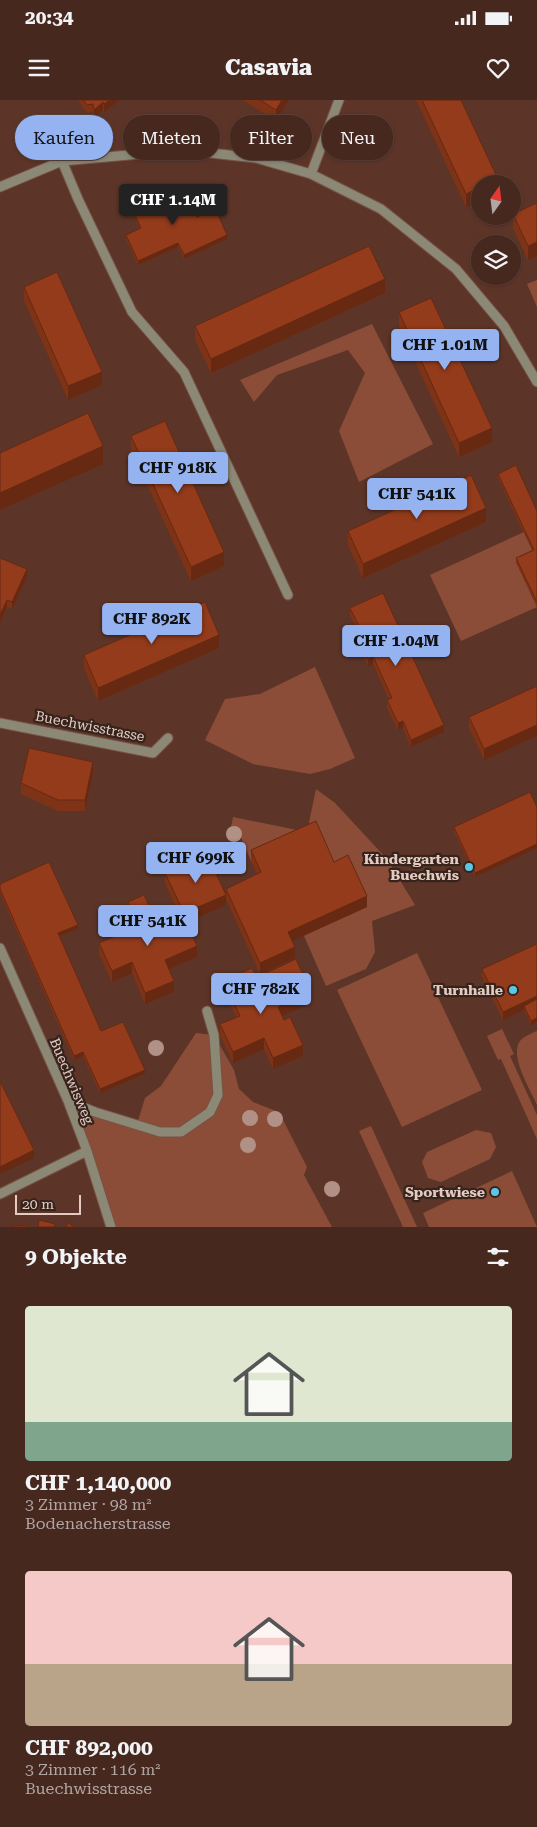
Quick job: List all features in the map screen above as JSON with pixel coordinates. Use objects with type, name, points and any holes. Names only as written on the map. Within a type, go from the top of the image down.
[{"type":"street","points":[[311,174],[339,100]]},
{"type":"street","points":[[0,187],[62,161],[173,151],[256,158],[311,174],[381,209],[456,269],[504,326],[537,382]]},
{"type":"street","points":[[62,161],[132,312],[184,372],[288,595]]},
{"type":"street","name":"Buechwisstrasse","points":[[0,723],[153,753],[168,738]]},
{"type":"street","name":"Buechwisweg","points":[[0,948],[37,1035],[68,1101],[87,1151],[111,1227]]},
{"type":"street","points":[[68,1101],[95,1112],[160,1132],[181,1132],[210,1112],[218,1095],[214,1035],[207,1011]]},
{"type":"street","points":[[0,1194],[87,1151]]},
{"type":"shaded area","points":[[537,280],[537,307],[527,284]]},
{"type":"shaded area","points":[[372,324],[433,444],[359,482],[339,431],[365,373],[348,350],[277,375],[254,402],[240,380]]},
{"type":"shaded area","points":[[524,532],[534,554],[516,562],[537,607],[461,641],[430,575]]},
{"type":"shaded area","points":[[315,667],[355,758],[330,769],[310,774],[253,764],[205,740],[225,699],[260,694]]},
{"type":"shaded area","points":[[316,789],[335,803],[387,859],[415,905],[372,921],[375,952],[366,969],[326,986],[304,936],[334,872],[316,832],[251,861],[240,835],[230,833],[233,817],[307,832]]},
{"type":"shaded area","points":[[417,953],[482,1090],[402,1127],[337,990]]},
{"type":"shaded area","points":[[502,1029],[514,1054],[510,1056],[537,1115],[537,1139],[501,1059],[498,1060],[487,1036]]},
{"type":"shaded area","points":[[537,1031],[537,1105],[522,1073],[517,1055],[517,1047],[525,1037]]},
{"type":"shaded area","points":[[196,1033],[214,1035],[234,1070],[239,1089],[253,1102],[279,1112],[307,1167],[304,1175],[332,1227],[111,1227],[68,1101],[137,1124],[145,1098],[161,1086]]},
{"type":"shaded area","points":[[371,1126],[417,1227],[403,1227],[359,1131]]},
{"type":"shaded area","points":[[476,1130],[491,1133],[496,1147],[490,1159],[441,1182],[428,1178],[422,1162],[427,1152]]},
{"type":"shaded area","name":"Sportwiese","points":[[512,1171],[537,1227],[429,1227],[423,1213]]},
{"type":"building","points":[[83,100],[110,100],[104,104],[103,102],[94,110],[93,104],[87,105]]},
{"type":"building","points":[[260,100],[282,100],[276,110]]},
{"type":"building","points":[[422,100],[461,100],[496,175],[471,175],[471,192],[466,194]]},
{"type":"building","points":[[170,190],[173,197],[185,192],[197,217],[215,208],[227,235],[184,255],[178,243],[138,261],[126,235],[141,228],[132,208]]},
{"type":"building","points":[[537,203],[537,242],[528,246],[518,225],[521,225],[521,210]]},
{"type":"building","points":[[369,246],[385,279],[211,359],[195,326]]},
{"type":"building","points":[[57,272],[102,372],[68,386],[24,287]]},
{"type":"building","points":[[431,298],[492,428],[459,443],[399,312]]},
{"type":"building","points":[[88,413],[103,446],[0,493],[0,453]]},
{"type":"building","points":[[165,421],[224,552],[191,567],[131,436]]},
{"type":"building","points":[[516,465],[537,511],[537,602],[516,558],[534,550],[498,474]]},
{"type":"building","points":[[471,475],[486,508],[363,564],[348,531]]},
{"type":"building","points":[[0,558],[27,569],[12,602],[7,600],[0,615]]},
{"type":"building","points":[[383,593],[444,725],[411,740],[403,721],[398,723],[387,700],[392,698],[373,656],[368,659],[357,634],[362,632],[350,608]]},
{"type":"building","points":[[205,602],[219,635],[98,688],[84,655]]},
{"type":"building","points":[[537,686],[537,725],[484,749],[469,717]]},
{"type":"building","points":[[29,748],[93,762],[85,800],[58,800],[21,783]]},
{"type":"building","name":"Kindergarten Buechwis","points":[[530,792],[537,807],[537,844],[475,873],[454,827]]},
{"type":"building","points":[[316,821],[334,862],[348,855],[367,896],[288,932],[295,947],[260,963],[226,889],[261,872],[251,850]]},
{"type":"building","points":[[207,854],[226,895],[184,913],[165,873]]},
{"type":"building","points":[[49,862],[78,925],[58,933],[101,1031],[123,1022],[145,1070],[100,1089],[83,1052],[74,1056],[0,889],[0,884]]},
{"type":"building","points":[[144,895],[160,930],[185,919],[197,946],[165,960],[174,981],[145,993],[132,962],[112,971],[99,943],[138,926],[128,902]]},
{"type":"building","name":"Turnhalle","points":[[537,944],[537,996],[503,1012],[482,969]]},
{"type":"building","points":[[296,959],[305,979],[294,984],[293,981],[272,991],[264,974]]},
{"type":"building","points":[[252,968],[264,994],[293,981],[300,997],[278,1007],[284,1020],[290,1017],[303,1045],[273,1058],[264,1038],[233,1052],[220,1024],[240,1016],[224,981]]},
{"type":"building","points":[[537,999],[537,1018],[531,1021],[524,1006]]},
{"type":"building","points":[[0,1081],[34,1150],[0,1167]]},
{"type":"building","points":[[39,1220],[55,1224],[54,1227],[38,1227]]},
{"type":"building","points":[[68,1223],[75,1227],[66,1227]]},
{"type":"building","points":[[27,1225],[27,1227],[11,1227],[11,1226]]},
{"type":"place","name":"Kindergarten Buechwis","points":[[469,867]]},
{"type":"place","name":"Turnhalle","points":[[513,990]]},
{"type":"place","name":"Sportwiese","points":[[495,1192]]}]
